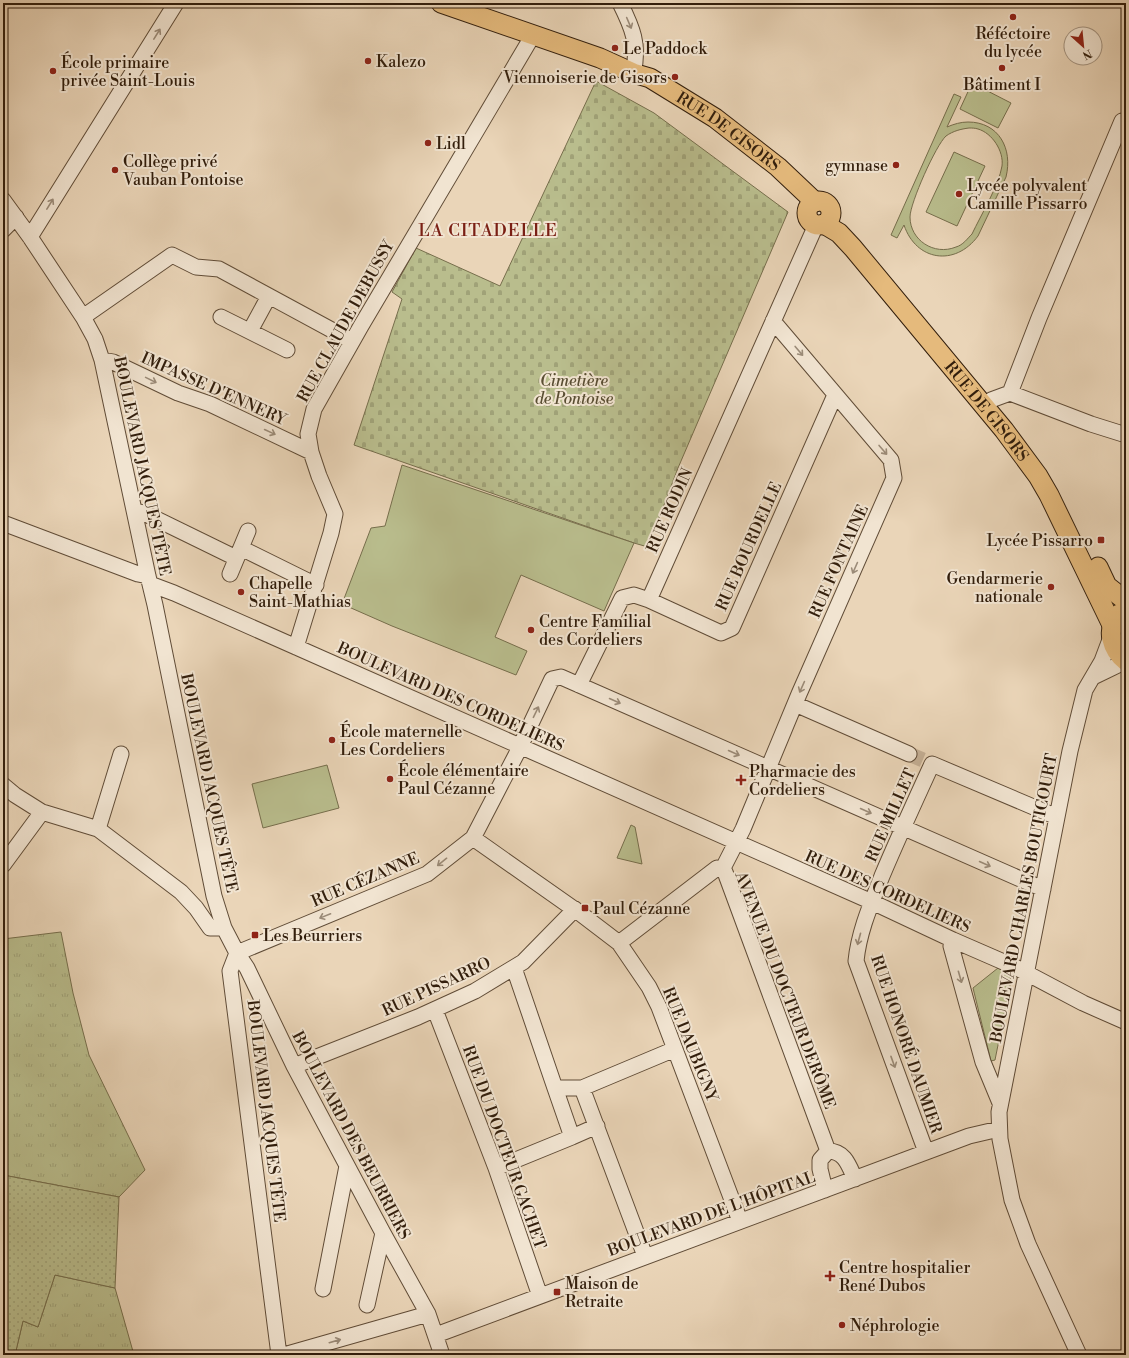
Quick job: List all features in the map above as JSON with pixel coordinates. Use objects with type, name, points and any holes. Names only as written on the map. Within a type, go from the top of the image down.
[{"type":"main road","name":"RUE DE GISORS","points":[[441,3],[600,58],[633,73],[711,125],[822,216],[852,248],[1004,430],[1022,454],[1049,495],[1112,631],[1113,646],[1118,655],[1126,661]]},
{"type":"main road","name":"RUE DE GISORS","points":[[822,216],[856,238],[991,400],[1046,470],[1062,497],[1107,586],[1126,601]]},
{"type":"main road","points":[[1112,631],[1117,617],[1126,608]]},
{"type":"street","points":[[30,237],[176,3]]},
{"type":"street","points":[[620,3],[633,31],[636,44],[636,59],[633,73]]},
{"type":"street","name":"RUE CLAUDE DEBUSSY","points":[[296,647],[316,585],[335,514],[310,452],[308,434],[314,409],[352,341],[533,35]]},
{"type":"street","points":[[1010,393],[1039,318],[1122,120],[1126,122]]},
{"type":"street","name":"BOULEVARD JACQUES TÊTE","points":[[3,200],[30,237],[83,317],[95,338],[102,360],[155,605],[214,896],[224,928],[236,953],[230,971],[280,1355]]},
{"type":"street","name":"RUE RODIN","points":[[649,600],[773,321],[822,216]]},
{"type":"street","points":[[3,230],[16,217]]},
{"type":"street","points":[[83,317],[172,255],[196,267],[218,269],[352,341]]},
{"type":"street","points":[[250,331],[268,296]]},
{"type":"street","points":[[221,317],[287,350]]},
{"type":"street","name":"RUE FONTAINE","points":[[736,843],[894,478],[891,460],[773,321]]},
{"type":"street","name":"IMPASSE D'ENNERY","points":[[102,360],[113,362],[178,393],[210,404],[310,452]]},
{"type":"street","points":[[991,400],[1010,393],[1092,424],[1126,435]]},
{"type":"street","name":"RUE BOURDELLE","points":[[649,600],[721,633],[732,628],[835,395]]},
{"type":"street","points":[[135,511],[144,513],[316,585]]},
{"type":"street","name":"BOULEVARD DES CORDELIERS","points":[[3,523],[138,574],[174,593],[736,843]]},
{"type":"street","points":[[230,574],[248,531]]},
{"type":"street","points":[[579,685],[622,598],[634,594],[649,600]]},
{"type":"street","name":"BOULEVARD CHARLES BOUTICOURT","points":[[1079,1355],[1028,1244],[1015,1208],[1000,1139],[1000,1103],[1070,751],[1085,690],[1102,661],[1112,631]]},
{"type":"street","points":[[1093,677],[1126,661]]},
{"type":"street","points":[[520,747],[552,679],[561,677],[1043,889]]},
{"type":"street","points":[[795,704],[909,754]]},
{"type":"street","name":"RUE CÉZANNE","points":[[236,953],[427,874],[473,838],[520,747]]},
{"type":"street","points":[[98,829],[121,754]]},
{"type":"street","name":"RUE MILLET","points":[[872,902],[902,827],[932,764],[1057,817]]},
{"type":"street","points":[[3,785],[15,795],[42,812],[98,829],[181,892],[196,908],[210,928],[224,928]]},
{"type":"street","points":[[3,865],[42,812]]},
{"type":"street","name":"RUE DAUBIGNY","points":[[473,838],[575,909],[619,943],[649,988],[659,1007],[740,1221]]},
{"type":"street","name":"AVENUE DU DOCTEUR DERÔME","points":[[736,843],[722,870],[725,872],[828,1151]]},
{"type":"street","name":"RUE DES CORDELIERS","points":[[736,843],[872,902],[1026,972],[1083,1003],[1126,1022]]},
{"type":"street","points":[[619,943],[717,868],[722,870]]},
{"type":"street","name":"RUE HONORÉ DAUMIER","points":[[872,902],[858,942],[856,961],[926,1152]]},
{"type":"street","name":"RUE PISSARRO","points":[[294,1066],[435,1010],[475,991],[524,962],[575,909]]},
{"type":"street","points":[[953,940],[951,946],[983,1062],[1000,1103]]},
{"type":"street","name":"BOULEVARD DES BEURRIERS","points":[[236,953],[247,968],[294,1066],[428,1314],[442,1355]]},
{"type":"street","points":[[514,968],[572,1137]]},
{"type":"street","name":"RUE DU DOCTEUR GACHET","points":[[435,1010],[496,1168],[540,1296]]},
{"type":"street","points":[[556,1088],[582,1088],[675,1049]]},
{"type":"street","points":[[582,1088],[645,1256]]},
{"type":"street","points":[[496,1168],[597,1126]]},
{"type":"street","name":"BOULEVARD DE L'HÔPITAL","points":[[436,1335],[969,1136],[999,1129]]},
{"type":"street","points":[[825,1190],[820,1169],[820,1160],[828,1151],[836,1152],[842,1155],[855,1179]]},
{"type":"street","points":[[323,1289],[347,1166]]},
{"type":"street","points":[[367,1305],[383,1233]]},
{"type":"street","points":[[284,1355],[428,1314]]},
{"type":"green space","name":"Cimetière de Pontoise","points":[[596,81],[654,113],[788,212],[678,468],[648,547],[354,445],[402,299],[392,292],[416,248],[500,286]]},
{"type":"green space","points":[[972,83],[1011,103],[998,128],[960,109]]},
{"type":"green space","points":[[954,94],[961,97],[947,127],[958,123],[968,122],[979,123],[988,127],[1001,139],[1005,147],[1007,157],[1008,167],[1006,177],[978,236],[969,246],[958,252],[948,256],[937,256],[917,246],[910,237],[904,225],[897,238],[891,235]],"holes":[[[970,128],[983,131],[996,143],[1002,160],[1000,174],[994,191],[972,234],[963,243],[956,247],[948,249],[932,248],[925,244],[914,233],[910,217],[914,200],[930,162],[942,141],[951,133]]]},
{"type":"green space","points":[[954,152],[985,166],[957,226],[926,212]]},
{"type":"green space","points":[[402,465],[634,543],[604,611],[521,575],[495,637],[527,651],[516,675],[392,626],[342,604],[371,528],[385,526]]},
{"type":"green space","points":[[327,765],[339,808],[263,828],[252,784]]},
{"type":"green space","points":[[631,825],[635,827],[642,864],[617,858]]},
{"type":"green space","points":[[61,932],[73,993],[89,1055],[145,1170],[119,1197],[3,1175],[3,939]]},
{"type":"green space","points":[[998,968],[1008,973],[1011,980],[995,1060],[991,1061],[973,988]]},
{"type":"green space","points":[[3,1175],[119,1197],[115,1288],[55,1275],[38,1327],[23,1321],[15,1355],[3,1355]]},
{"type":"green space","points":[[55,1275],[115,1288],[134,1355],[15,1355],[23,1321],[38,1327]]},
{"type":"tunnel","points":[[909,754],[932,764]]},
{"type":"place","name":"Réféctoire du lycée","points":[[1013,17]]},
{"type":"place","name":"Le Paddock","points":[[615,48]]},
{"type":"place","name":"Kalezo","points":[[368,61]]},
{"type":"place","name":"Bâtiment I","points":[[1002,68]]},
{"type":"place","name":"École primaire privée Saint-Louis","points":[[53,71]]},
{"type":"place","name":"Viennoiserie de Gisors","points":[[675,77]]},
{"type":"place","name":"Lidl","points":[[428,143]]},
{"type":"place","name":"gymnase","points":[[896,165]]},
{"type":"place","name":"Collège privé Vauban Pontoise","points":[[115,170]]},
{"type":"place","name":"Lycée polyvalent Camille Pissarro","points":[[959,194]]},
{"type":"place","name":"Lycée Pissarro","points":[[1101,540]]},
{"type":"place","name":"Gendarmerie nationale","points":[[1051,587]]},
{"type":"place","name":"Chapelle Saint-Mathias","points":[[241,592]]},
{"type":"place","name":"Centre Familial des Cordeliers","points":[[531,630]]},
{"type":"place","name":"École maternelle Les Cordeliers","points":[[332,740]]},
{"type":"place","name":"École élémentaire Paul Cézanne","points":[[390,779]]},
{"type":"place","name":"Pharmacie des Cordeliers","points":[[741,780]]},
{"type":"place","name":"Paul Cézanne","points":[[585,908]]},
{"type":"place","name":"Les Beurriers","points":[[255,935]]},
{"type":"place","name":"Centre hospitalier René Dubos","points":[[830,1276]]},
{"type":"place","name":"Maison de Retraite","points":[[557,1292]]},
{"type":"place","name":"Néphrologie","points":[[842,1325]]},
{"type":"district","name":"LA CITADELLE","points":[[488,230]]}]
